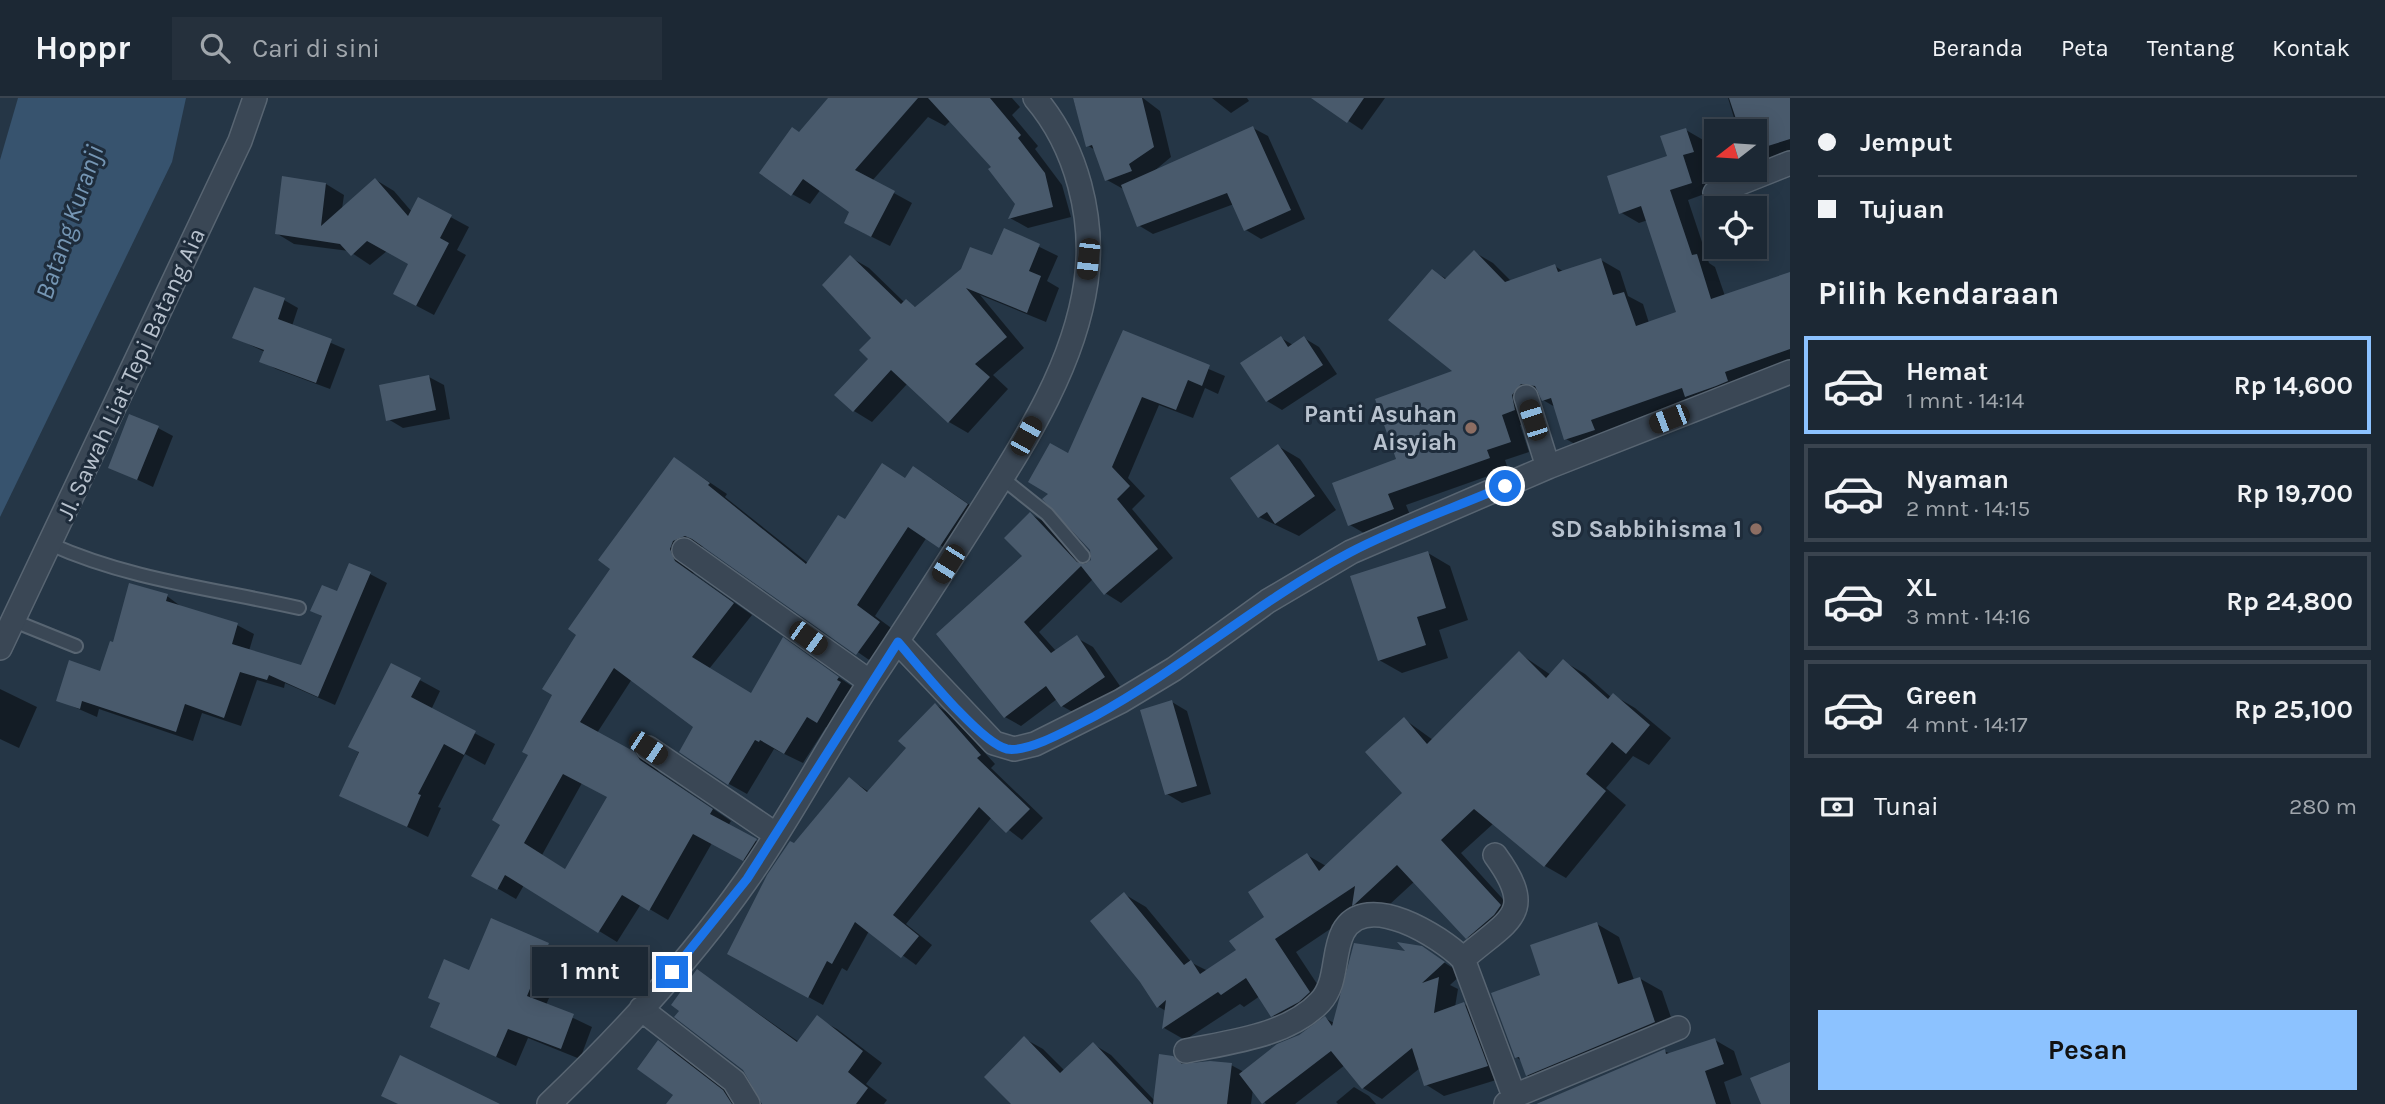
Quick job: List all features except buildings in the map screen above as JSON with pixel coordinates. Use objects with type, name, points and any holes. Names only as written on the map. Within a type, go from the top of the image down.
[{"type":"street","name":"Jl. Sawah Liat Tepi Batang Aia","points":[[0,648],[235,154],[255,98]]},
{"type":"street","points":[[549,1104],[611,1045],[720,915],[775,834],[1002,478],[1063,364],[1078,319],[1088,259],[1086,212],[1071,159],[1045,110],[1035,98]]},
{"type":"street","points":[[1714,193],[1790,163]]},
{"type":"street","points":[[898,642],[987,737],[1004,748],[1024,747],[1070,729],[1121,701],[1174,669],[1268,601],[1351,552],[1548,467],[1790,372]]},
{"type":"street","points":[[1526,397],[1548,467]]},
{"type":"street","points":[[684,550],[870,682]]},
{"type":"street","points":[[648,748],[775,834]]},
{"type":"street","points":[[1463,959],[1512,917],[1518,902],[1514,880],[1495,855]]},
{"type":"street","points":[[1186,1051],[1280,1027],[1310,1011],[1329,989],[1342,934],[1348,926],[1363,917],[1380,914],[1402,921],[1445,943],[1463,959],[1510,1100],[1678,1028]]},
{"type":"street","points":[[641,1009],[734,1081],[748,1104]]},
{"type":"lane","points":[[1002,478],[1047,514],[1083,556]]},
{"type":"lane","points":[[50,544],[118,571],[299,608]]},
{"type":"lane","points":[[14,621],[76,646]]},
{"type":"water","name":"Batang Kuranji","points":[[18,98],[186,98],[172,162],[0,517],[0,160]]},
{"type":"place","name":"Panti Asuhan Aisyiah","points":[[1471,428]]},
{"type":"place","name":"SD Sabbihisma 1","points":[[1756,529]]},
{"type":"route","points":[[672,972],[747,879],[816,773],[870,682],[898,642],[980,732],[1004,748],[1014,749],[1035,744],[1070,729],[1174,669],[1268,601],[1351,552],[1505,486]]}]
